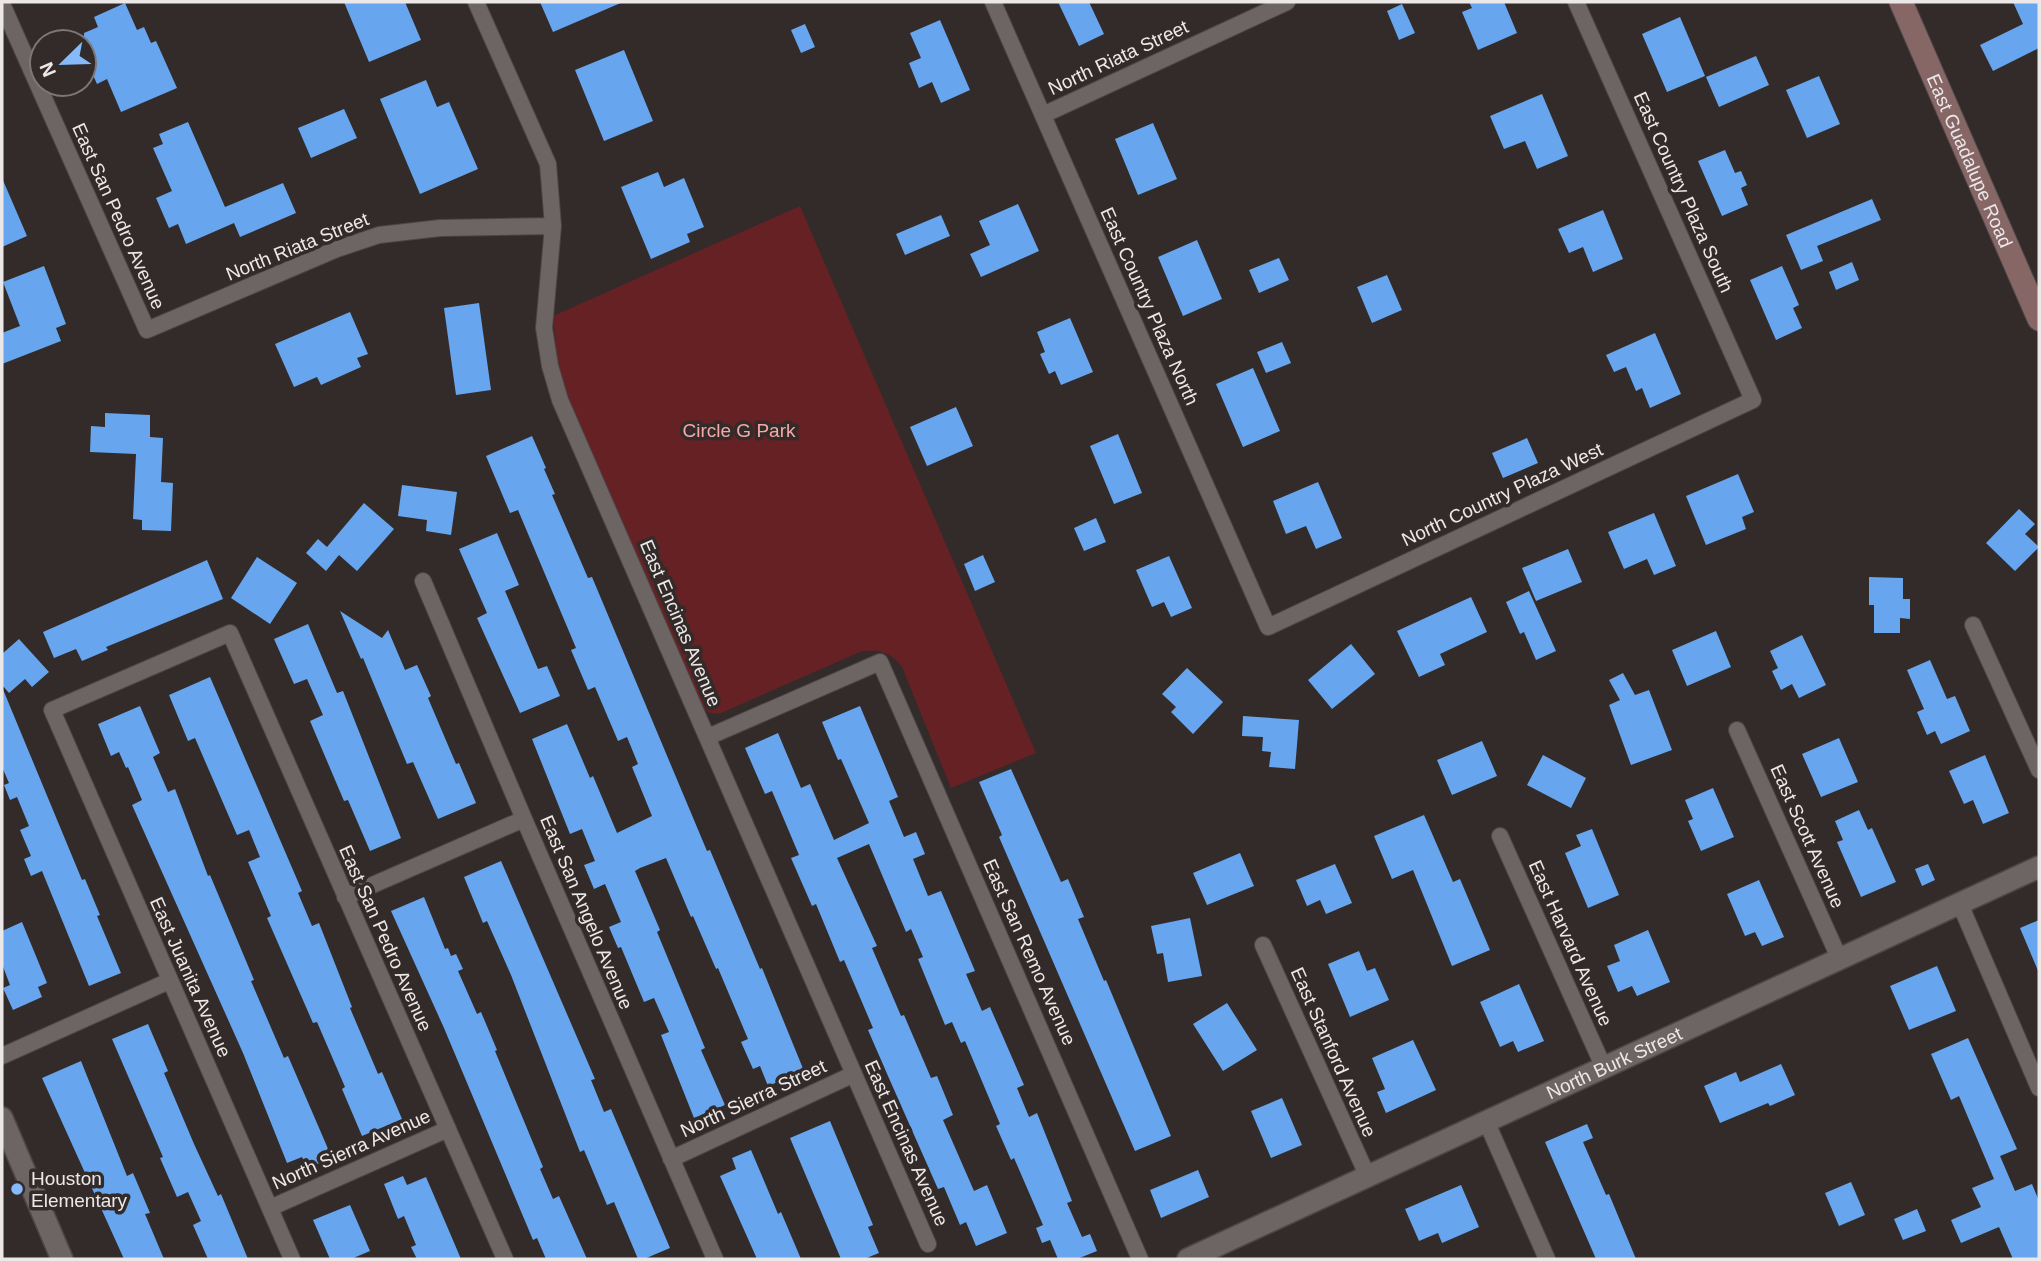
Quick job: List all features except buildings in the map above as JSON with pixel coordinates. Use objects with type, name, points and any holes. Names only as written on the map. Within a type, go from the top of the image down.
[{"type":"main road","name":"East Guadalupe Road","points":[[1901,2],[2039,319]]},
{"type":"street","name":"East Encinas Avenue","points":[[476,2],[548,164],[553,226],[544,328],[550,366],[560,400],[928,1244]]},
{"type":"street","name":"East Country Plaza North","points":[[993,2],[1268,626]]},
{"type":"street","name":"North Riata Street","points":[[1043,115],[1287,2]]},
{"type":"street","name":"East Country Plaza South","points":[[1576,2],[1754,400]]},
{"type":"street","name":"East San Pedro Avenue","points":[[2,4],[147,330]]},
{"type":"street","name":"North Riata Street","points":[[147,330],[337,249],[379,235],[440,228],[553,226]]},
{"type":"street","name":"North Country Plaza West","points":[[1268,626],[1754,400]]},
{"type":"street","name":"East San Angelo Avenue","points":[[423,581],[715,1259]]},
{"type":"street","points":[[1973,625],[2039,771]]},
{"type":"street","name":"East San Pedro Avenue","points":[[230,633],[505,1259]]},
{"type":"street","name":"East Juanita Avenue","points":[[230,633],[52,710],[292,1259]]},
{"type":"street","name":"East San Remo Avenue","points":[[708,737],[880,663],[1140,1259]]},
{"type":"street","name":"East Scott Avenue","points":[[1737,730],[1840,960]]},
{"type":"street","points":[[345,897],[524,820]]},
{"type":"street","name":"East Harvard Avenue","points":[[1500,836],[1604,1068]]},
{"type":"street","name":"North Burk Street","points":[[1188,1259],[2039,867]]},
{"type":"street","points":[[1959,904],[2039,1088]]},
{"type":"street","name":"East Stanford Avenue","points":[[1263,945],[1368,1177]]},
{"type":"street","points":[[2,1056],[169,981]]},
{"type":"street","name":"North Sierra Street","points":[[671,1159],[854,1074]]},
{"type":"street","points":[[2,1118],[62,1259]]},
{"type":"street","points":[[1487,1123],[1547,1259]]},
{"type":"street","name":"North Sierra Avenue","points":[[270,1208],[448,1129]]},
{"type":"green space","name":"Circle G Park","points":[[800,206],[1036,753],[951,788],[902,667],[894,658],[884,653],[860,652],[719,714],[710,713],[703,708],[565,394],[557,357],[553,316]]},
{"type":"place","name":"Houston Elementary","points":[[17,1189]]}]
